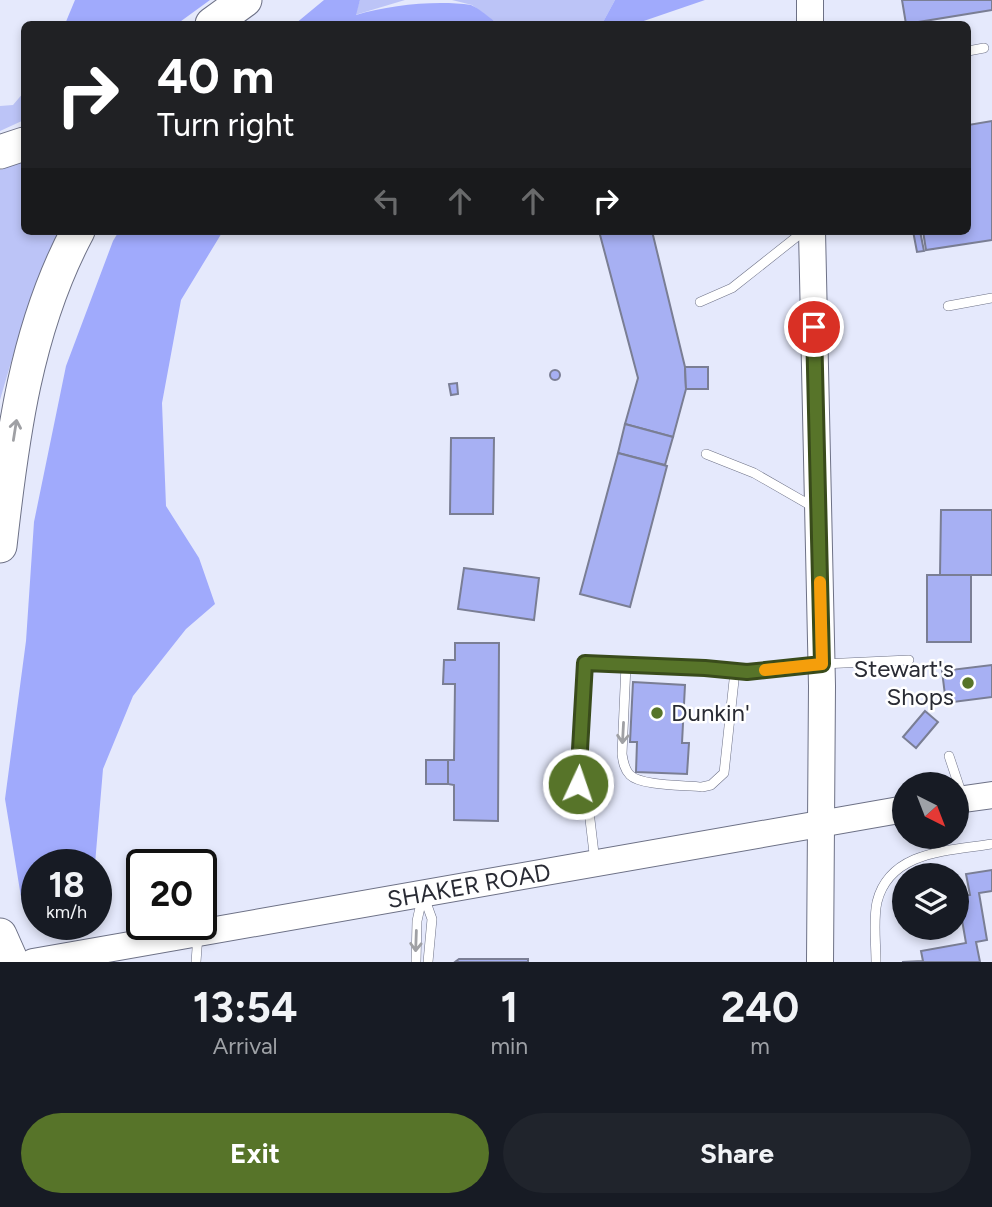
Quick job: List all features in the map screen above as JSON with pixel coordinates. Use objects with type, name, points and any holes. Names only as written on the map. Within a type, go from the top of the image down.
[{"type":"highway","points":[[216,21],[246,0]]},
{"type":"highway","points":[[244,21],[271,0]]},
{"type":"highway","points":[[0,152],[21,145]]},
{"type":"highway","points":[[0,547],[11,451],[26,373],[47,303],[76,235]]},
{"type":"highway","points":[[0,935],[12,962]]},
{"type":"main road","points":[[810,0],[810,21]]},
{"type":"main road","points":[[812,235],[822,664],[820,962]]},
{"type":"main road","points":[[970,799],[992,795]]},
{"type":"main road","name":"SHAKER ROAD","points":[[217,931],[892,811]]},
{"type":"main road","name":"SHAKER ROAD","points":[[33,962],[162,940]]},
{"type":"lane","points":[[971,50],[984,48]]},
{"type":"lane","points":[[700,302],[732,288],[799,235]]},
{"type":"lane","points":[[948,306],[992,298]]},
{"type":"lane","points":[[706,454],[754,473],[819,510]]},
{"type":"lane","points":[[596,864],[589,811],[578,784],[585,663],[747,672],[822,664],[909,660]]},
{"type":"lane","points":[[626,665],[622,754],[624,766],[630,775],[639,781],[702,787],[711,785],[723,773],[735,671]]},
{"type":"lane","points":[[949,756],[953,772]]},
{"type":"lane","points":[[876,962],[877,902],[882,889],[895,871],[920,857],[992,844]]},
{"type":"lane","points":[[416,962],[417,921],[423,894]]},
{"type":"lane","points":[[423,894],[432,919],[428,962]]},
{"type":"lane","points":[[196,962],[198,940]]},
{"type":"shaded area","points":[[75,0],[210,0],[181,21],[66,21]]},
{"type":"shaded area","points":[[324,0],[360,0],[356,15],[413,4],[443,3],[471,5],[494,21],[299,21]]},
{"type":"shaded area","points":[[360,0],[405,0],[355,15]]},
{"type":"shaded area","points":[[452,0],[615,0],[604,21],[494,21],[472,5]]},
{"type":"shaded area","points":[[615,0],[705,0],[644,21],[604,21]]},
{"type":"shaded area","points":[[21,96],[21,121],[0,131],[0,106],[13,105]]},
{"type":"shaded area","points":[[21,162],[21,235],[58,235],[33,293],[0,400],[0,170]]},
{"type":"shaded area","points":[[117,235],[221,235],[181,300],[162,403],[166,506],[199,558],[215,604],[186,629],[133,696],[103,769],[96,849],[21,849],[21,897],[5,799],[26,641],[34,522],[66,366]]},
{"type":"building","points":[[902,0],[992,0],[992,10],[924,21],[906,21]]},
{"type":"building","points":[[992,121],[992,240],[926,250],[924,235],[971,235],[971,124]]},
{"type":"building","points":[[600,235],[653,235],[685,367],[686,389],[673,437],[625,424],[638,378]]},
{"type":"building","points":[[914,235],[921,235],[924,251],[917,252]]},
{"type":"building","points":[[685,367],[708,367],[708,389],[686,389]]},
{"type":"building","points":[[555,370],[559,371],[559,379],[555,380],[551,379],[550,375],[551,371]]},
{"type":"building","points":[[457,383],[458,394],[451,395],[449,384]]},
{"type":"building","points":[[625,424],[673,437],[665,465],[618,453]]},
{"type":"building","points":[[451,438],[494,438],[493,514],[450,514]]},
{"type":"building","points":[[618,453],[667,466],[630,607],[580,594]]},
{"type":"building","points":[[941,510],[992,510],[992,575],[940,575]]},
{"type":"building","points":[[464,568],[539,578],[534,620],[458,609]]},
{"type":"building","points":[[927,575],[971,575],[971,642],[927,642]]},
{"type":"building","points":[[455,643],[499,643],[498,821],[454,820],[454,785],[448,784],[448,760],[454,760],[455,684],[443,684],[444,660],[455,660]]},
{"type":"building","name":"Stewart's Shops","points":[[992,665],[992,697],[953,702],[945,695],[942,671]]},
{"type":"building","name":"Dunkin'","points":[[633,682],[685,685],[682,743],[689,743],[687,774],[636,772],[637,742],[630,742]]},
{"type":"building","name":"Stewart's Shops","points":[[925,711],[938,722],[916,748],[903,737]]},
{"type":"building","points":[[426,760],[448,760],[448,784],[426,784]]},
{"type":"building","points":[[992,870],[992,891],[979,893],[987,940],[976,942],[980,962],[902,962],[923,961],[921,951],[966,943],[965,940],[969,940],[969,874]]},
{"type":"building","points":[[459,959],[528,959],[528,962],[455,962]]},
{"type":"slow traffic","points":[[765,670],[822,664],[820,582]]},
{"type":"place","name":"Stewart's Shops","points":[[968,683]]},
{"type":"place","name":"Dunkin'","points":[[657,713]]},
{"type":"route","points":[[578,784],[585,663],[747,672],[822,664],[814,327]]}]
